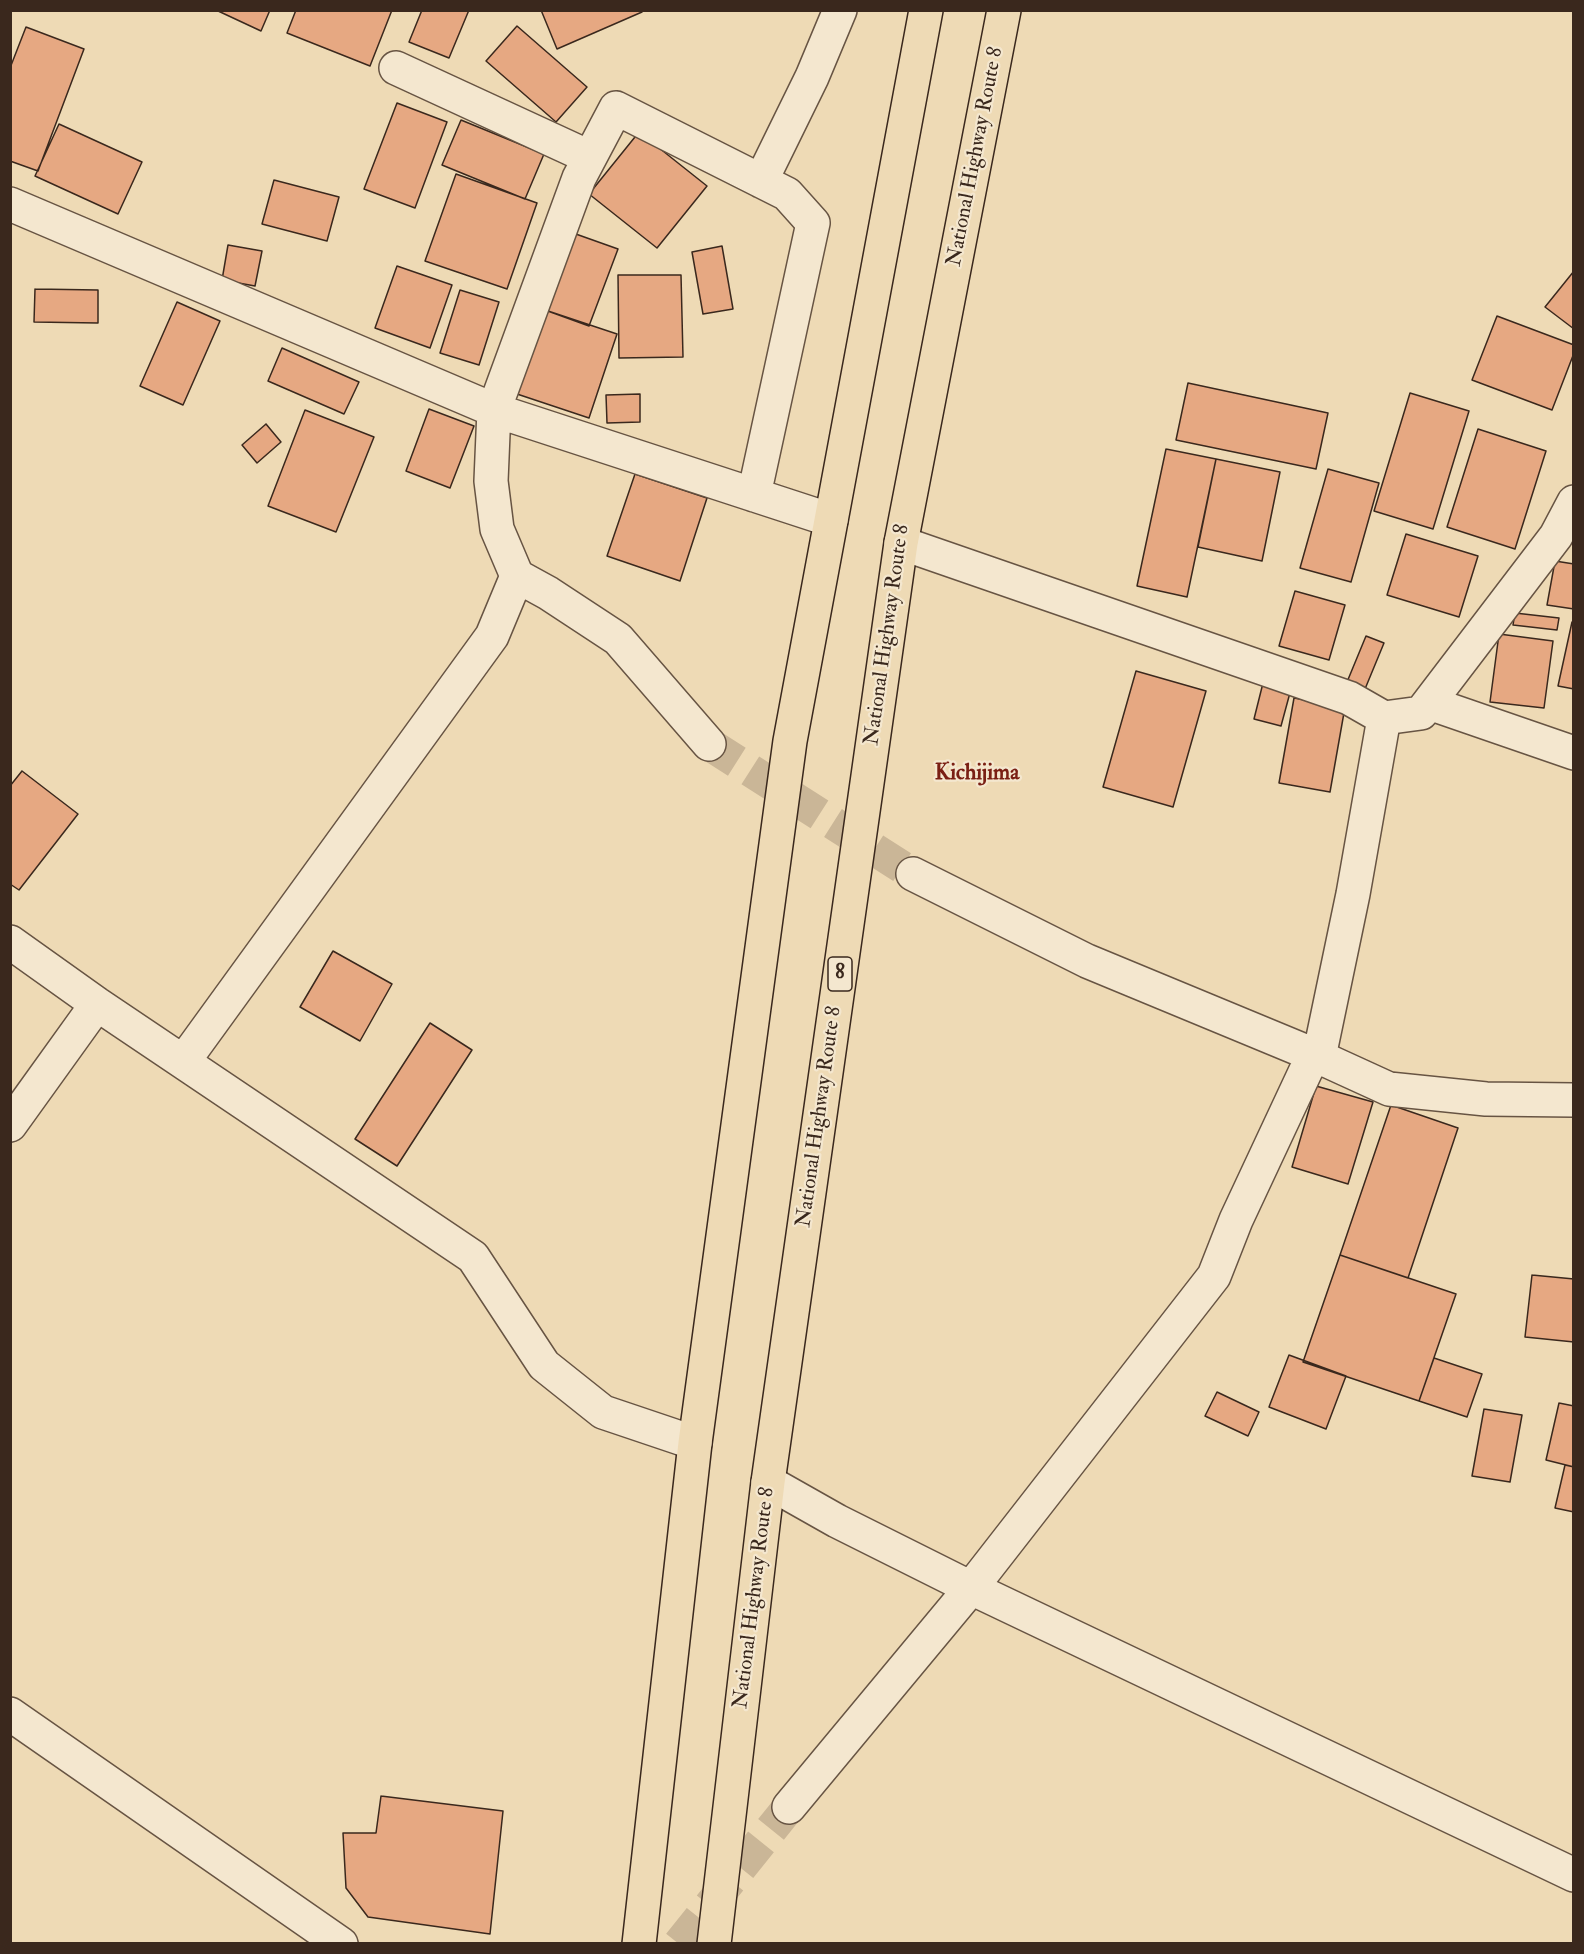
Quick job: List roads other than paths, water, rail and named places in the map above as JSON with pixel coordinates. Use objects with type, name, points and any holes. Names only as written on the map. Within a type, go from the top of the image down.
[{"type":"highway","points":[[639,1944],[695,1443],[790,741],[926,10]]},
{"type":"highway","name":"National Highway Route 8","points":[[714,1944],[768,1482],[901,543],[1004,10]]},
{"type":"street","points":[[761,181],[812,77],[840,10]]},
{"type":"street","points":[[396,68],[589,158]]},
{"type":"street","points":[[709,744],[618,639],[548,593],[517,576],[497,529],[491,481],[494,410],[579,178],[616,108],[787,194],[813,223],[754,495]]},
{"type":"street","points":[[10,204],[494,410],[831,520]]},
{"type":"street","points":[[901,543],[1349,698],[1384,718],[1421,713],[1556,536],[1574,502]]},
{"type":"street","points":[[183,1062],[492,636],[517,576]]},
{"type":"street","points":[[1429,703],[1574,753]]},
{"type":"street","points":[[789,1807],[971,1588],[1214,1276],[1236,1220],[1308,1066],[1318,1057],[1353,894],[1384,718]]},
{"type":"street","points":[[913,874],[1088,961],[1389,1089],[1486,1099],[1574,1100]]},
{"type":"street","points":[[10,942],[472,1257],[544,1365],[603,1412],[695,1443]]},
{"type":"street","points":[[10,1125],[98,1004]]},
{"type":"street","points":[[768,1482],[837,1521],[971,1588],[1574,1875]]},
{"type":"street","points":[[10,1713],[341,1944]]},
{"type":"tunnel","points":[[709,744],[913,874]]},
{"type":"tunnel","points":[[679,1944],[789,1807]]},
{"type":"district","name":"Kichijima","points":[[977,774]]}]
